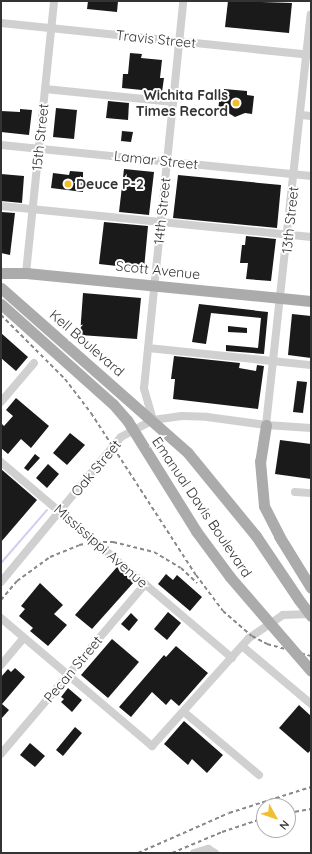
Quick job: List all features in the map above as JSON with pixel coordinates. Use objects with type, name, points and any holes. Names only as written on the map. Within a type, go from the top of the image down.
[{"type":"main road","name":"Scott Avenue","points":[[1,273],[26,273],[311,301]]},
{"type":"main road","name":"Kell Boulevard","points":[[1,288],[153,420]]},
{"type":"main road","name":"Kell Boulevard","points":[[1,304],[113,404],[133,431]]},
{"type":"main road","name":"Emanual Davis Boulevard","points":[[153,420],[215,483],[256,536],[299,600],[311,615]]},
{"type":"main road","points":[[266,425],[260,461],[260,481],[264,506],[278,536],[311,588]]},
{"type":"main road","name":"Emanual Davis Boulevard","points":[[133,431],[196,531],[230,577],[311,671]]},
{"type":"street","name":"15th Street","points":[[26,273],[40,149],[54,1]]},
{"type":"street","name":"14th Street","points":[[153,420],[144,388],[183,1]]},
{"type":"street","name":"13th Street","points":[[266,425],[282,298],[301,115],[309,55],[311,14]]},
{"type":"street","name":"Travis Street","points":[[1,24],[309,55]]},
{"type":"street","points":[[45,89],[173,102]]},
{"type":"street","points":[[301,115],[311,116]]},
{"type":"street","name":"Lamar Street","points":[[1,144],[311,176]]},
{"type":"street","points":[[1,206],[311,237]]},
{"type":"street","points":[[148,348],[311,365]]},
{"type":"street","points":[[1,402],[34,363]]},
{"type":"street","points":[[153,420],[182,416],[207,417],[266,425],[311,428]]},
{"type":"street","name":"Oak Street","points":[[1,582],[121,437],[153,420]]},
{"type":"street","name":"Mississippi Avenue","points":[[1,462],[61,511],[232,658]]},
{"type":"street","points":[[296,492],[311,493]]},
{"type":"street","name":"Pecan Street","points":[[1,754],[145,584]]},
{"type":"street","points":[[1,618],[69,674],[152,746],[242,646],[277,617],[311,615]]},
{"type":"street","points":[[1,665],[24,638]]},
{"type":"street","points":[[242,646],[311,704]]},
{"type":"street","points":[[184,712],[259,775]]},
{"type":"street","points":[[194,853],[212,851]]},
{"type":"building","points":[[88,1],[118,1],[117,12],[87,9]]},
{"type":"building","points":[[228,1],[292,3],[289,33],[225,27]]},
{"type":"building","points":[[130,53],[142,54],[141,58],[162,60],[160,78],[164,78],[162,92],[122,88],[123,74],[128,74]]},
{"type":"building","name":"Wichita Falls Times Record","points":[[224,89],[247,91],[247,95],[254,96],[252,114],[245,113],[235,117],[225,111],[218,111],[220,93],[224,93]]},
{"type":"building","points":[[108,101],[129,103],[128,120],[106,118]]},
{"type":"building","points":[[56,108],[77,110],[74,139],[53,137]]},
{"type":"building","points":[[20,109],[32,110],[29,135],[1,132],[1,111],[20,112]]},
{"type":"building","points":[[122,131],[133,132],[131,142],[121,141]]},
{"type":"building","points":[[124,169],[154,172],[149,215],[119,212]]},
{"type":"building","name":"Deuce P-2","points":[[70,171],[83,172],[83,192],[51,188],[53,173],[69,175]]},
{"type":"building","points":[[1,174],[24,176],[22,203],[1,201]]},
{"type":"building","points":[[178,175],[281,185],[277,228],[173,218]]},
{"type":"building","points":[[1,212],[15,213],[10,255],[1,253]]},
{"type":"building","points":[[104,222],[148,226],[144,269],[99,264]]},
{"type":"building","points":[[246,236],[276,239],[271,281],[246,279],[248,263],[240,263],[242,245],[245,245]]},
{"type":"building","points":[[83,293],[141,298],[137,339],[80,335]]},
{"type":"building","points":[[199,304],[268,312],[264,354],[226,351],[226,345],[258,348],[261,318],[211,313],[206,344],[192,342]]},
{"type":"building","points":[[292,314],[311,316],[311,358],[288,355]]},
{"type":"building","points":[[228,326],[247,328],[247,333],[228,332]]},
{"type":"building","points":[[1,333],[28,357],[16,371],[1,358]]},
{"type":"building","points":[[174,356],[240,363],[239,368],[256,371],[257,365],[264,366],[258,409],[173,399],[175,379],[171,379]]},
{"type":"building","points":[[297,381],[307,382],[303,413],[293,412]]},
{"type":"building","points":[[16,398],[49,426],[31,448],[21,439],[8,454],[1,448],[1,423],[4,426],[13,416],[6,410]]},
{"type":"building","points":[[70,433],[85,445],[67,465],[53,453]]},
{"type":"building","points":[[280,440],[311,444],[311,479],[275,474]]},
{"type":"building","points":[[35,454],[40,458],[28,471],[24,468]]},
{"type":"building","points":[[48,464],[59,474],[47,488],[36,478]]},
{"type":"building","points":[[1,469],[37,500],[1,542]]},
{"type":"building","points":[[117,567],[134,582],[92,629],[75,615]]},
{"type":"building","points":[[166,574],[173,580],[177,575],[202,597],[190,611],[158,584]]},
{"type":"building","points":[[40,583],[63,605],[54,614],[67,625],[48,646],[30,631],[33,628],[19,616],[25,609],[21,606]]},
{"type":"building","points":[[168,612],[181,623],[167,640],[154,629]]},
{"type":"building","points":[[131,613],[138,620],[129,631],[121,624]]},
{"type":"building","points":[[112,639],[139,662],[108,698],[81,675]]},
{"type":"building","points":[[176,646],[208,673],[179,706],[171,699],[166,705],[152,692],[131,717],[119,707],[164,655],[166,657]]},
{"type":"building","points":[[15,668],[25,677],[2,704],[9,710],[1,719],[1,677],[8,669],[11,672]]},
{"type":"building","points":[[68,688],[82,700],[72,712],[61,702],[64,699],[61,697]]},
{"type":"building","points":[[299,705],[311,716],[311,750],[308,753],[279,728]]},
{"type":"building","points":[[184,721],[223,755],[207,773],[192,759],[188,765],[164,744]]},
{"type":"building","points":[[75,727],[82,733],[63,756],[56,750]]},
{"type":"building","points":[[30,743],[45,756],[35,767],[20,755]]},
{"type":"waterway","points":[[1,563],[47,510]]},
{"type":"railway","points":[[1,315],[65,379],[91,413],[196,575],[223,611],[252,636],[267,644],[311,656]]},
{"type":"railway","points":[[1,600],[17,581],[50,557],[79,545],[96,542],[113,542],[154,552],[181,568],[197,583]]},
{"type":"railway","points":[[138,853],[229,813],[311,787]]},
{"type":"railway","points":[[296,812],[311,809]]},
{"type":"railway","points":[[172,853],[222,832],[256,821]]},
{"type":"place","name":"Wichita Falls Times Record","points":[[236,103]]},
{"type":"place","name":"Deuce P-2","points":[[68,184]]}]
